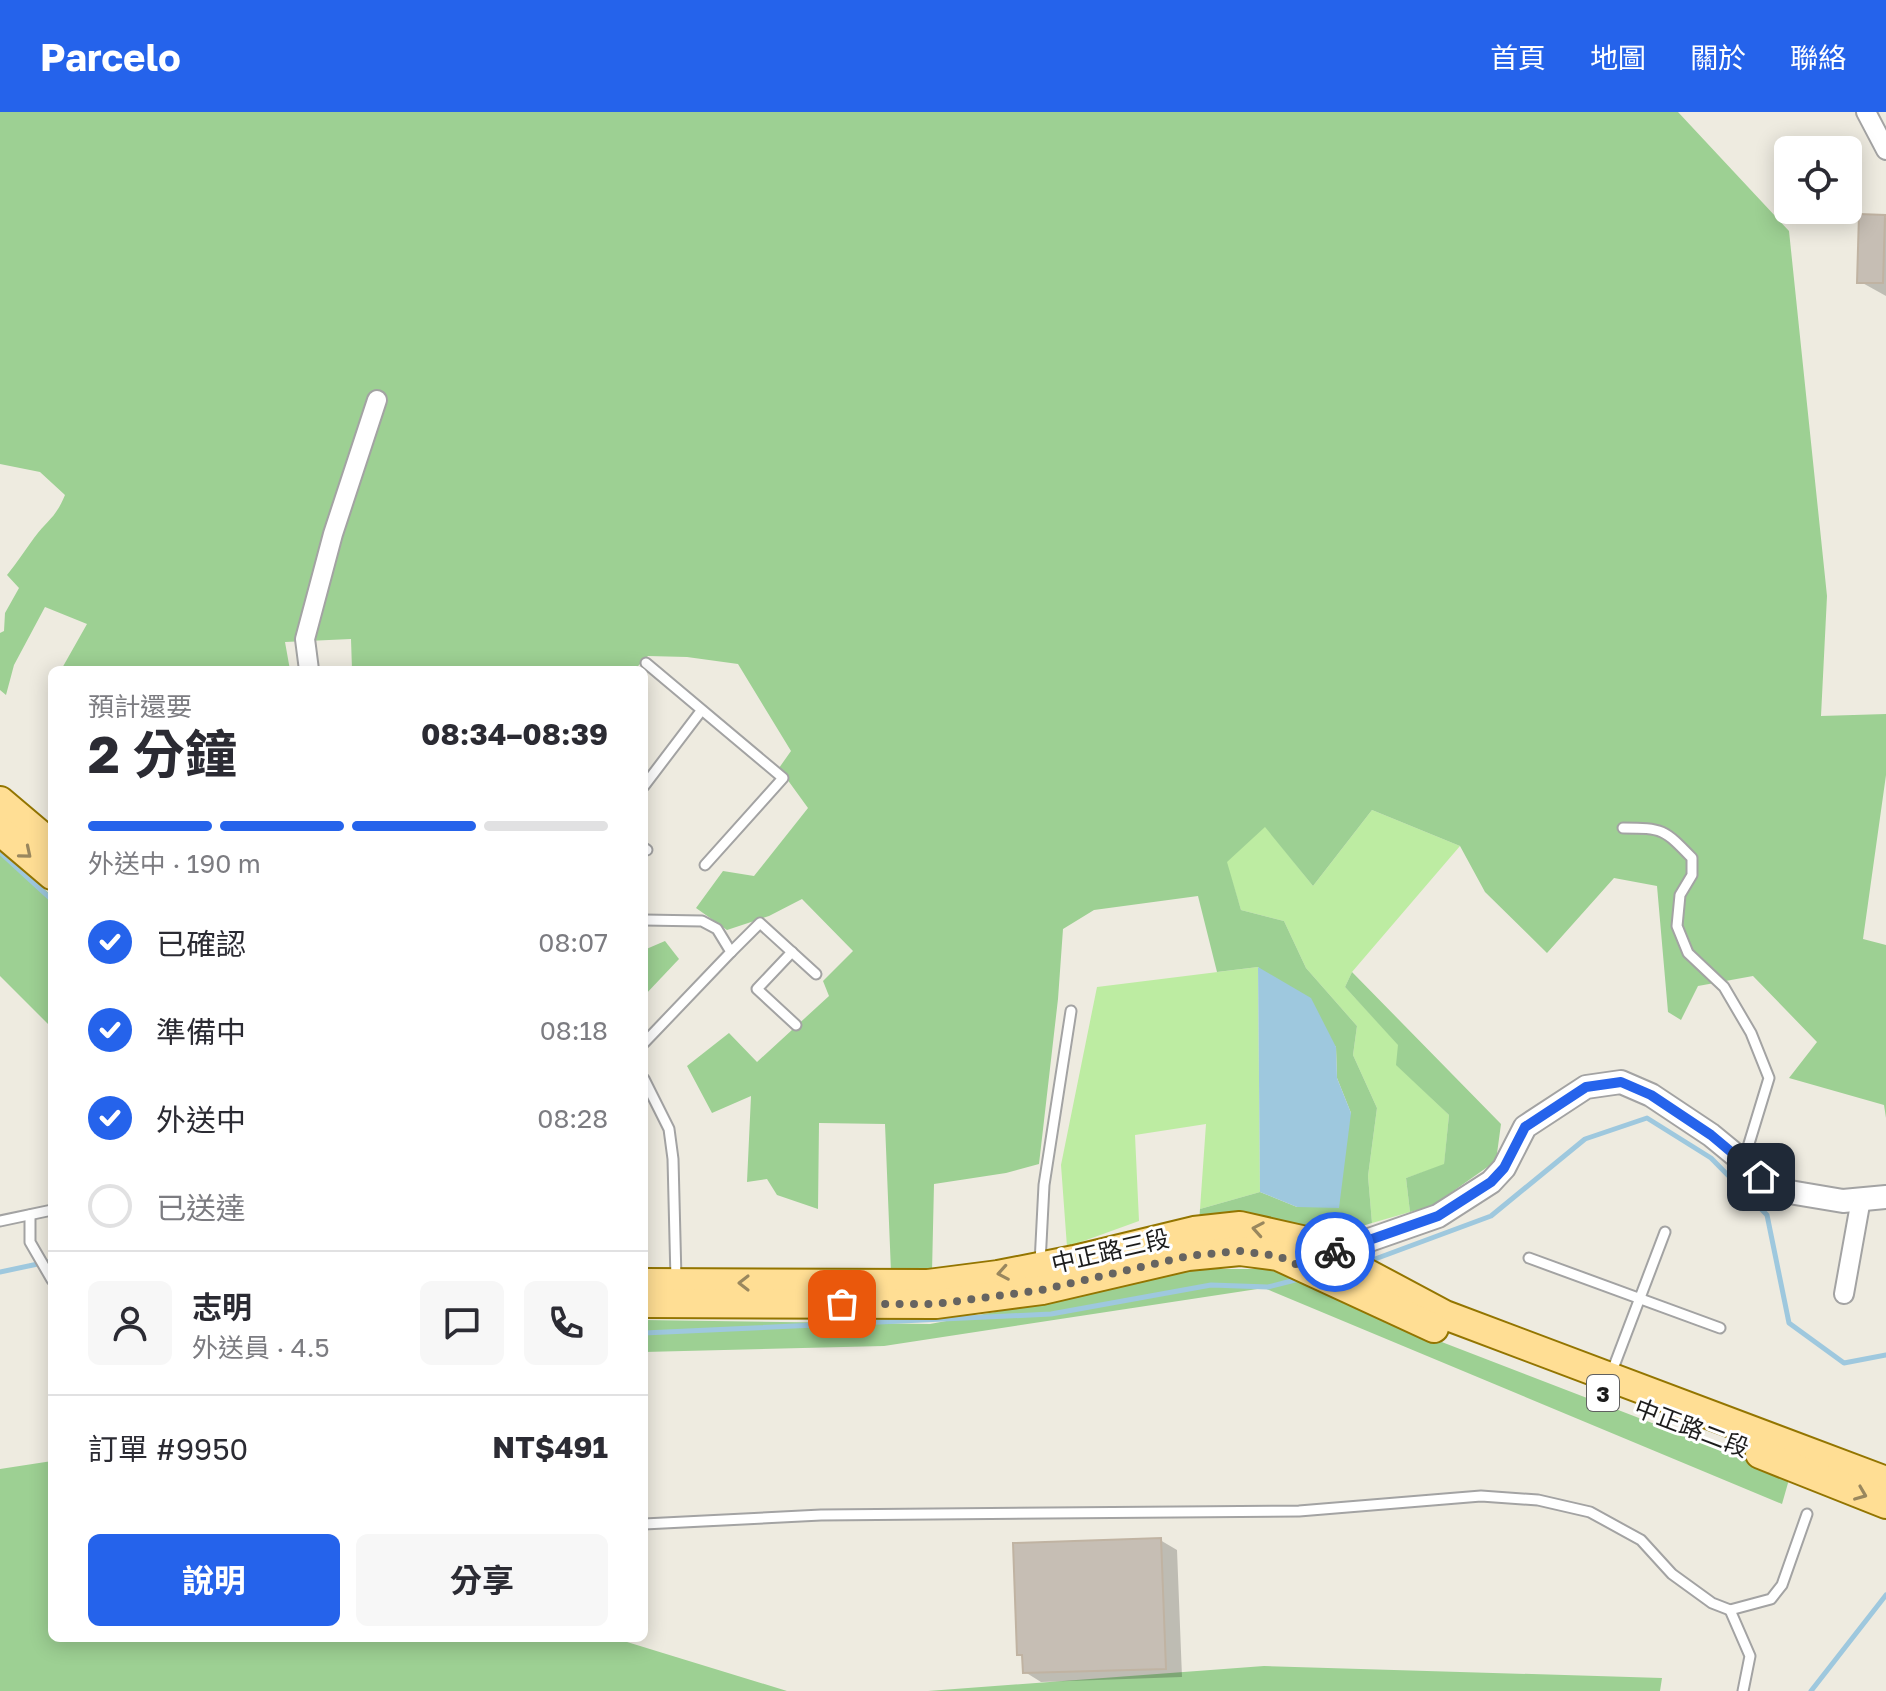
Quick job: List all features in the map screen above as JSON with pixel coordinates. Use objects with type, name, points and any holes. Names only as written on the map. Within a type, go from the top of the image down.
[{"type":"main road","points":[[0,801],[48,842]]},
{"type":"main road","points":[[0,831],[48,872]]},
{"type":"main road","name":"中正路三段","points":[[648,1283],[928,1284],[1040,1267],[1194,1231],[1240,1226],[1306,1241],[1327,1264]]},
{"type":"main road","name":"中正路三段","points":[[648,1303],[936,1304],[1042,1290],[1188,1256],[1240,1251],[1327,1264]]},
{"type":"main road","name":"中正路二段","points":[[1327,1264],[1445,1315],[1886,1481]]},
{"type":"main road","name":"中正路二段","points":[[1327,1264],[1420,1323],[1886,1504]]},
{"type":"street","points":[[1866,112],[1886,150]]},
{"type":"street","points":[[308,666],[305,639],[333,534],[377,400]]},
{"type":"street","points":[[1327,1264],[1438,1216],[1478,1191],[1504,1168],[1525,1127],[1586,1087],[1621,1082],[1651,1095],[1711,1135],[1778,1190],[1843,1201],[1886,1197]]},
{"type":"street","points":[[1844,1294],[1861,1199]]},
{"type":"lane","points":[[646,663],[783,778],[705,865]]},
{"type":"lane","points":[[648,781],[701,711]]},
{"type":"lane","points":[[1623,828],[1656,828],[1692,858],[1692,875],[1680,895],[1677,926],[1688,953],[1724,987],[1731,998],[1751,1033],[1769,1078],[1743,1163]]},
{"type":"lane","points":[[648,920],[702,921],[717,929],[731,952]]},
{"type":"lane","points":[[648,1039],[760,923],[816,974]]},
{"type":"lane","points":[[792,952],[757,989],[796,1025]]},
{"type":"lane","points":[[1040,1267],[1044,1185],[1071,1011]]},
{"type":"lane","points":[[648,1087],[669,1129],[673,1159],[676,1283]]},
{"type":"lane","points":[[0,1221],[48,1211]]},
{"type":"lane","points":[[30,1215],[30,1242],[48,1273]]},
{"type":"lane","points":[[1610,1377],[1665,1232]]},
{"type":"lane","points":[[1529,1258],[1720,1328]]},
{"type":"lane","points":[[648,1524],[837,1514],[1299,1511],[1481,1496],[1538,1500],[1590,1512],[1641,1540],[1672,1574],[1712,1603],[1730,1610],[1771,1599],[1782,1585],[1807,1514]]},
{"type":"lane","points":[[1730,1610],[1750,1656],[1743,1691]]},
{"type":"green space","points":[[0,112],[1678,112],[1774,215],[1774,224],[1782,224],[1789,231],[1827,596],[1821,716],[1886,714],[1886,775],[1863,939],[1886,945],[1886,1118],[1884,1105],[1789,1078],[1817,1042],[1753,976],[1698,986],[1681,1020],[1668,1012],[1657,886],[1614,878],[1547,953],[1485,892],[1460,846],[1372,810],[1313,886],[1265,827],[1227,862],[1241,910],[1284,921],[1306,968],[1357,1026],[1353,1055],[1377,1108],[1368,1176],[1372,1223],[1346,1231],[1199,1223],[1200,1209],[1260,1192],[1297,1207],[1351,1113],[1337,1078],[1336,1047],[1258,967],[1217,972],[1198,896],[1094,910],[1063,929],[1039,1164],[1006,1173],[934,1184],[932,1272],[891,1272],[885,1124],[819,1123],[818,1209],[777,1195],[767,1179],[747,1182],[751,1096],[712,1113],[687,1066],[729,1033],[757,1062],[829,996],[823,981],[853,951],[802,899],[769,916],[727,930],[696,908],[723,871],[754,876],[808,808],[779,768],[791,751],[738,664],[687,657],[648,656],[638,666],[352,666],[351,639],[285,642],[289,666],[63,666],[87,624],[45,607],[14,665],[6,695],[0,690],[0,633],[4,631],[5,613],[19,588],[7,575],[65,495],[40,472],[0,464]]},
{"type":"green space","points":[[1372,810],[1460,846],[1352,972],[1345,987],[1399,1045],[1397,1065],[1449,1115],[1444,1165],[1406,1178],[1410,1212],[1372,1223],[1368,1176],[1377,1108],[1353,1055],[1357,1026],[1306,968],[1284,921],[1241,910],[1226,862],[1265,826],[1313,886]]},
{"type":"green space","points":[[0,850],[48,892],[48,1024],[0,976]]},
{"type":"green space","points":[[665,941],[679,959],[648,992],[648,948]]},
{"type":"green space","points":[[1258,967],[1260,1192],[1200,1209],[1206,1124],[1135,1135],[1139,1221],[1067,1247],[1061,1165],[1097,987]]},
{"type":"green space","points":[[1352,972],[1501,1124],[1496,1161],[1432,1206],[1410,1212],[1406,1178],[1444,1164],[1449,1115],[1396,1065],[1398,1045],[1345,987]]},
{"type":"green space","points":[[1187,1269],[1278,1269],[1421,1334],[1790,1476],[1782,1504],[1264,1288],[884,1346],[648,1352],[648,1320],[930,1324],[1050,1302]]},
{"type":"green space","points":[[48,1462],[48,1642],[627,1642],[787,1691],[0,1691],[0,1469]]},
{"type":"green space","points":[[1264,1666],[1662,1678],[1660,1691],[928,1691]]},
{"type":"water","points":[[1258,967],[1311,998],[1336,1047],[1337,1078],[1351,1113],[1339,1208],[1297,1207],[1260,1192]]},
{"type":"building","points":[[1862,214],[1885,215],[1883,283],[1857,283],[1859,224],[1862,224]]},
{"type":"building","points":[[1161,1538],[1166,1669],[1023,1673],[1022,1655],[1017,1655],[1013,1543]]},
{"type":"waterway","points":[[0,852],[48,896]]},
{"type":"waterway","points":[[1367,1262],[1491,1216],[1585,1139],[1647,1118],[1711,1158],[1767,1215],[1789,1323],[1844,1363],[1886,1355]]},
{"type":"waterway","points":[[0,1272],[48,1262]]},
{"type":"waterway","points":[[648,1333],[1051,1314],[1211,1285],[1268,1287],[1299,1279]]},
{"type":"waterway","points":[[1811,1691],[1886,1595]]},
{"type":"way so far","points":[[842,1304],[936,1304],[1042,1290],[1188,1256],[1240,1251],[1278,1256],[1322,1276],[1335,1252]]},
{"type":"route","points":[[1335,1252],[1438,1216],[1491,1182],[1504,1168],[1525,1127],[1586,1087],[1621,1082],[1651,1095],[1711,1135],[1761,1177]]}]
